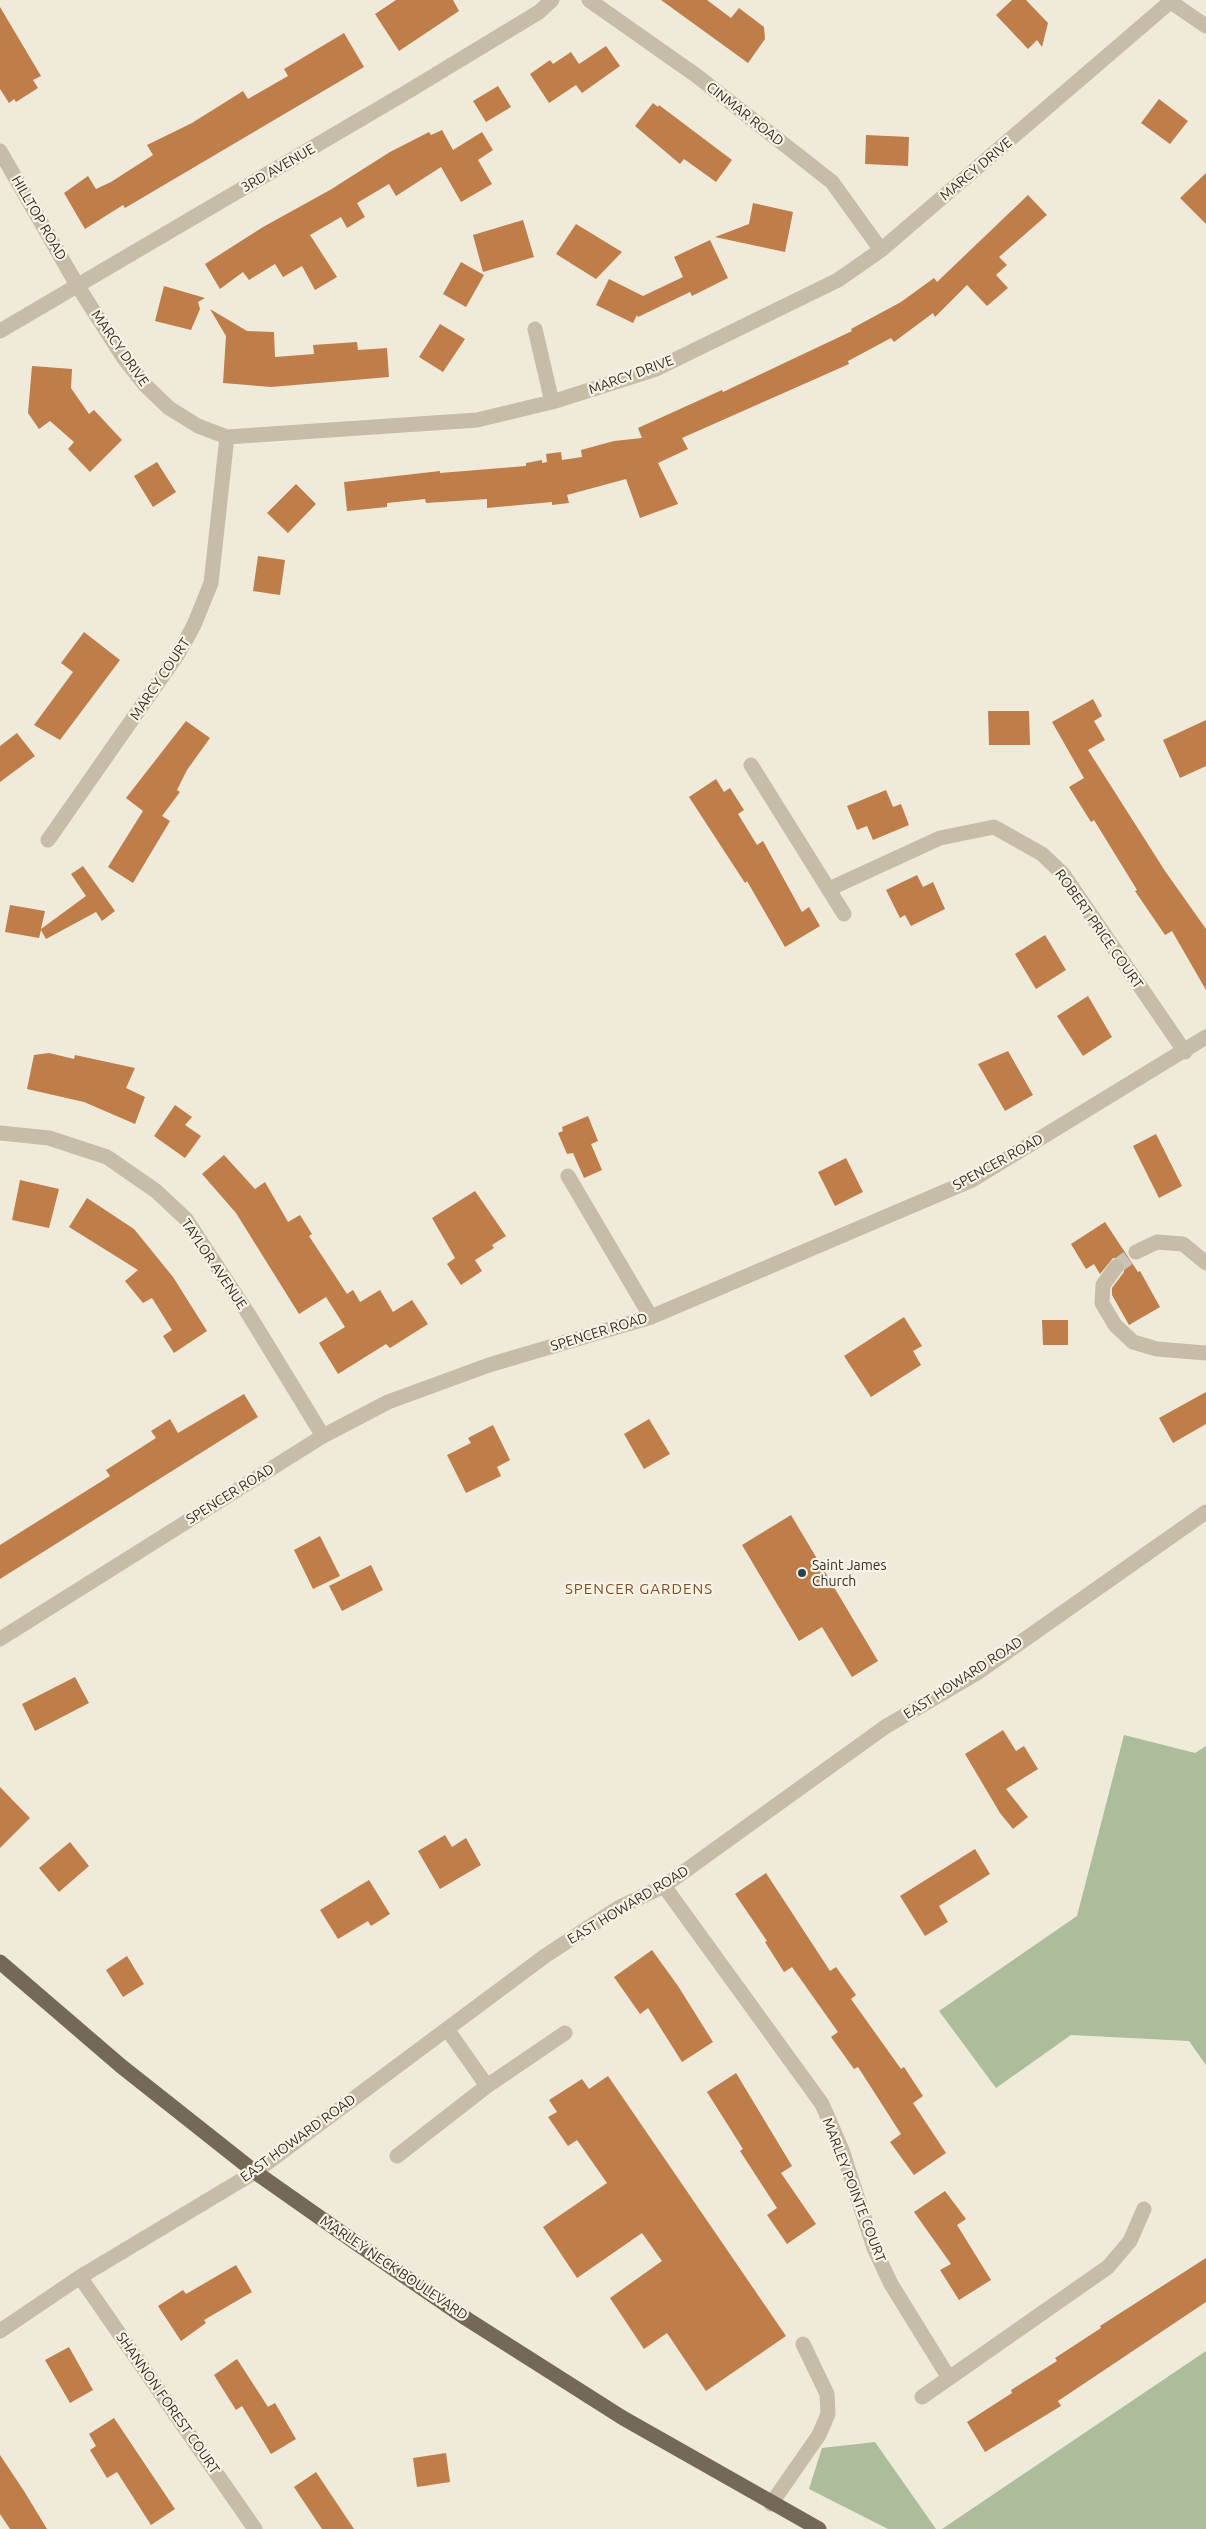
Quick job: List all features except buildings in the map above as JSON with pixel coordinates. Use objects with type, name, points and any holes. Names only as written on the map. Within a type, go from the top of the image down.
[{"type":"main road","name":"MARLEY NECK BOULEVARD","points":[[0,1962],[121,2066],[254,2172],[467,2319],[623,2418],[819,2529]]},
{"type":"street","name":"3RD AVENUE","points":[[0,331],[408,92],[539,12],[552,0]]},
{"type":"street","name":"CINMAR ROAD","points":[[589,0],[697,76],[832,182],[881,250]]},
{"type":"street","name":"MARCY DRIVE","points":[[77,285],[144,385],[169,408],[198,426],[227,437],[477,420],[552,402],[665,364],[838,280],[881,250],[1169,1]]},
{"type":"street","points":[[1169,1],[1206,26]]},
{"type":"street","name":"HILLTOP ROAD","points":[[0,151],[77,285]]},
{"type":"street","points":[[535,329],[552,402]]},
{"type":"street","name":"MARCY COURT","points":[[48,840],[178,654],[194,624],[211,583],[227,437]]},
{"type":"street","points":[[752,765],[844,914]]},
{"type":"street","name":"ROBERT PRICE COURT","points":[[829,889],[940,838],[994,827],[1042,854],[1063,874],[1185,1052]]},
{"type":"street","name":"SPENCER ROAD","points":[[0,1639],[323,1436],[388,1402],[489,1365],[651,1317],[972,1180],[1185,1052],[1206,1037]]},
{"type":"street","name":"TAYLOR AVENUE","points":[[0,1133],[49,1138],[107,1157],[156,1191],[186,1219],[249,1314],[323,1436]]},
{"type":"street","points":[[568,1176],[651,1317]]},
{"type":"street","points":[[1136,1252],[1157,1242],[1183,1244],[1206,1263]]},
{"type":"street","points":[[1116,1267],[1103,1284],[1102,1303],[1115,1325],[1133,1342],[1156,1349],[1206,1353]]},
{"type":"street","name":"EAST HOWARD ROAD","points":[[0,2330],[80,2277],[254,2172],[545,1956],[618,1908],[664,1886],[885,1727],[977,1673],[1206,1512]]},
{"type":"street","name":"MARLEY POINTE COURT","points":[[664,1886],[822,2104],[842,2150],[874,2248],[891,2284],[949,2378]]},
{"type":"street","points":[[447,2029],[487,2086]]},
{"type":"street","points":[[397,2156],[487,2086],[564,2033]]},
{"type":"street","points":[[922,2397],[1108,2267],[1130,2242],[1144,2209]]},
{"type":"street","name":"SHANNON FOREST COURT","points":[[80,2277],[255,2529]]},
{"type":"street","points":[[772,2504],[819,2436],[828,2414],[827,2394],[802,2344]]},
{"type":"green space","points":[[1124,1735],[1195,1753],[1206,1746],[1206,2065],[1189,2041],[1071,2035],[996,2088],[939,2011],[1077,1916]]},
{"type":"green space","points":[[1206,2351],[1206,2529],[942,2529]]},
{"type":"green space","points":[[875,2442],[936,2529],[888,2529],[809,2489],[822,2448]]},
{"type":"tunnel","points":[[1116,1267],[1136,1252]]},
{"type":"place","name":"Saint James Church","points":[[802,1573]]},
{"type":"district","name":"SPENCER GARDENS","points":[[639,1589]]}]
